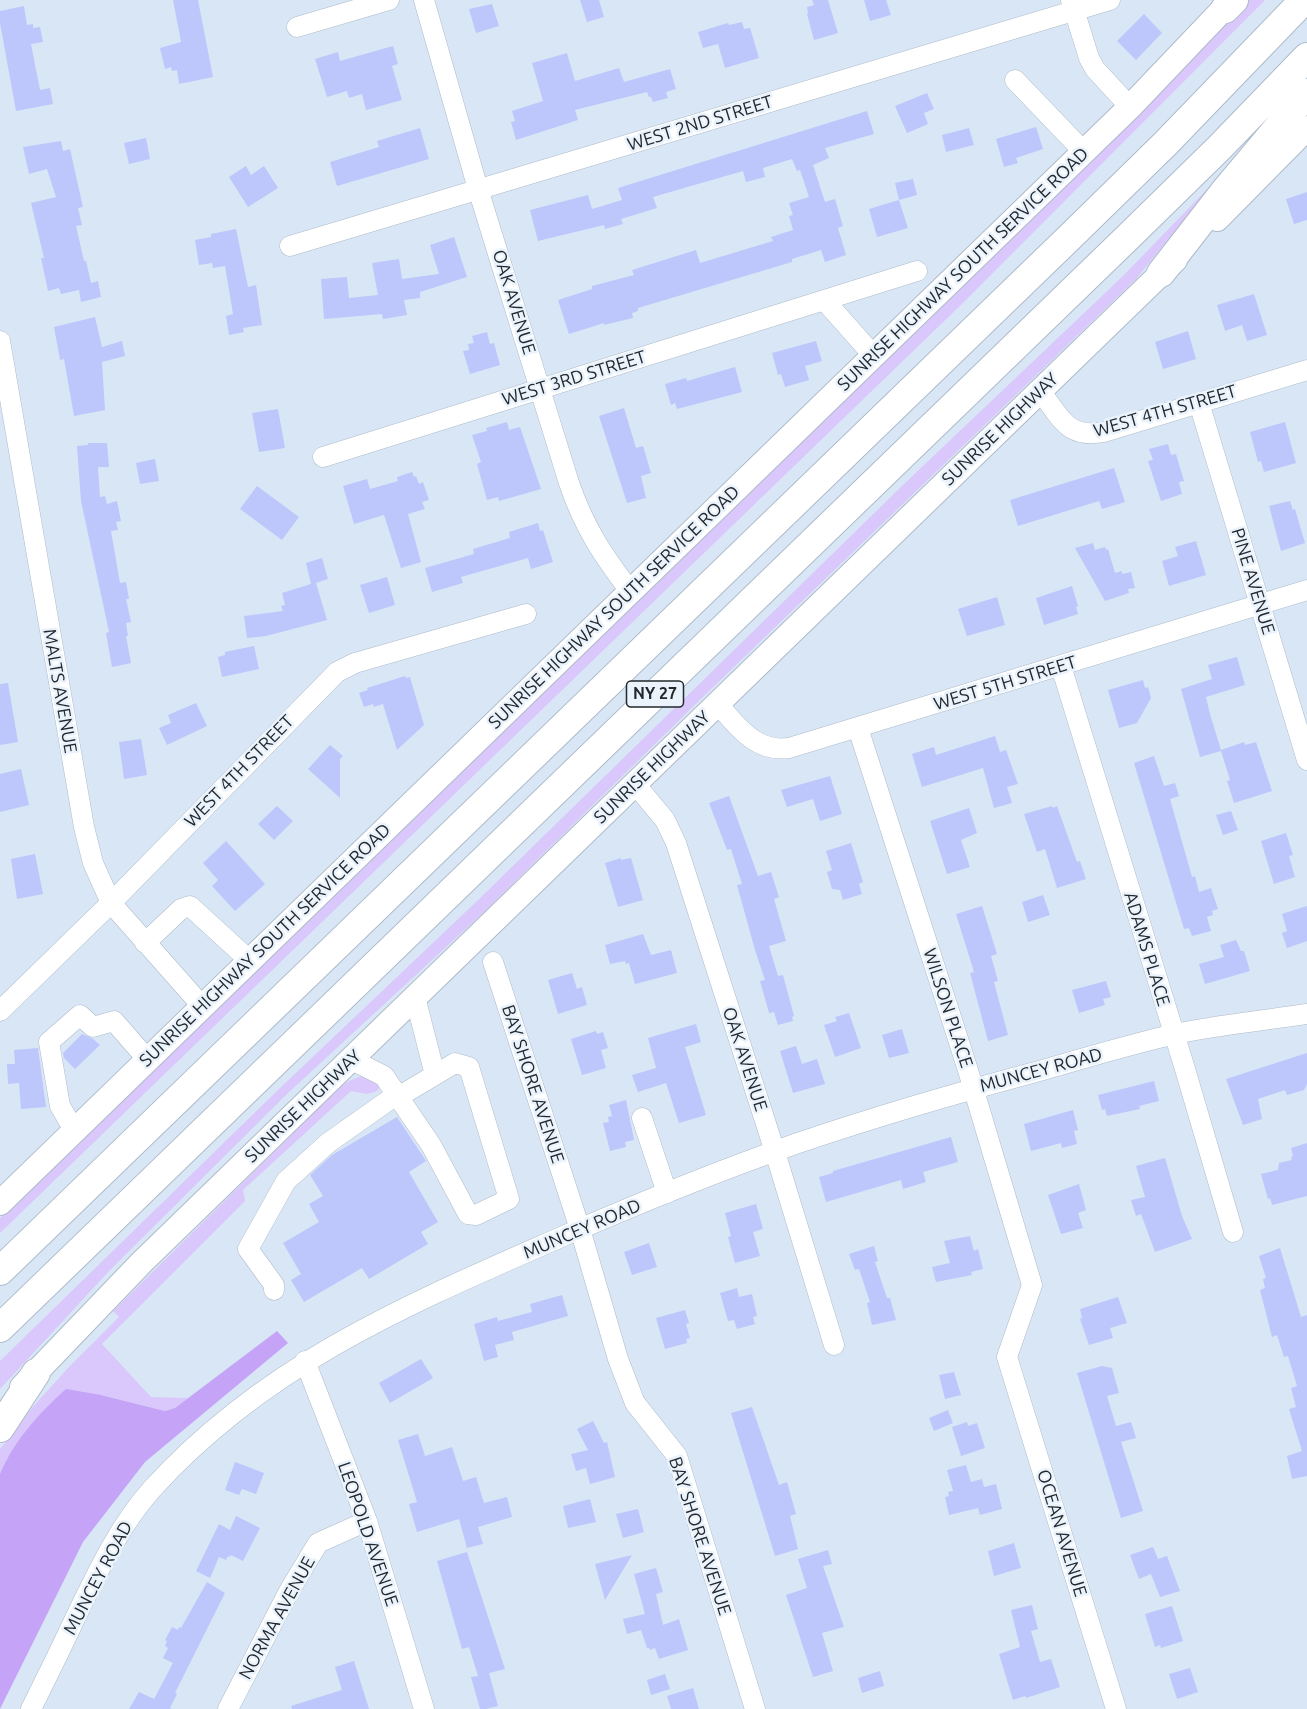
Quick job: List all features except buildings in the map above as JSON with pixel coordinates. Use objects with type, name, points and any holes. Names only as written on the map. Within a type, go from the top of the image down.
[{"type":"highway","name":"NY 27","points":[[0,1271],[1073,234],[1304,0]]},
{"type":"highway","name":"NY 27","points":[[0,1328],[1127,238],[1307,57]]},
{"type":"highway","points":[[1161,273],[1224,192],[1307,93]]},
{"type":"highway","points":[[0,1428],[36,1373]]},
{"type":"main road","name":"SUNRISE HIGHWAY SOUTH SERVICE ROAD","points":[[0,1203],[1084,152],[1230,3]]},
{"type":"main road","name":"SUNRISE HIGHWAY","points":[[0,1410],[142,1262],[1040,391],[1307,128]]},
{"type":"street","points":[[297,27],[389,0]]},
{"type":"street","name":"OAK AVENUE","points":[[424,0],[478,189],[569,483],[580,513],[600,550],[630,591]]},
{"type":"street","name":"WEST 2ND STREET","points":[[290,246],[1072,5],[1110,0]]},
{"type":"street","points":[[1072,5],[1089,58],[1095,69],[1130,107]]},
{"type":"street","points":[[1015,80],[1084,152]]},
{"type":"street","name":"WEST 3RD STREET","points":[[324,457],[917,271]]},
{"type":"street","points":[[825,301],[873,355]]},
{"type":"street","name":"MALTS AVENUE","points":[[0,341],[84,827],[93,863],[111,903],[202,1006]]},
{"type":"street","name":"WEST 4TH STREET","points":[[1040,391],[1066,424],[1078,433],[1086,434],[1104,432],[1307,370]]},
{"type":"street","name":"PINE AVENUE","points":[[1199,403],[1307,760]]},
{"type":"street","name":"WEST 5TH STREET","points":[[717,703],[753,740],[769,748],[799,746],[1307,590]]},
{"type":"street","name":"WEST 4TH STREET","points":[[0,1011],[111,903],[337,672],[355,663],[526,614]]},
{"type":"street","name":"ADAMS PLACE","points":[[1061,666],[1233,1232]]},
{"type":"street","name":"WILSON PLACE","points":[[858,728],[973,1089],[1032,1285],[1008,1357]]},
{"type":"street","name":"OAK AVENUE","points":[[635,784],[665,820],[676,843],[834,1345]]},
{"type":"street","points":[[145,943],[181,909],[190,906],[249,960]]},
{"type":"street","name":"BAY SHORE AVENUE","points":[[493,962],[580,1229],[618,1359],[635,1403],[677,1456],[755,1709]]},
{"type":"street","points":[[415,997],[435,1075]]},
{"type":"street","name":"MUNCEY ROAD","points":[[31,1709],[106,1557],[139,1504],[180,1461],[224,1422],[305,1361],[405,1307],[580,1229],[775,1152],[863,1122],[973,1089],[1173,1035],[1307,1014]]},
{"type":"street","points":[[74,1130],[60,1106],[49,1042],[80,1015],[93,1027],[114,1021],[147,1059]]},
{"type":"street","points":[[274,1290],[274,1285],[248,1249],[286,1181],[328,1143],[389,1100],[398,1097],[455,1063],[469,1067],[510,1199],[476,1215],[468,1214],[431,1145],[398,1097],[384,1076],[350,1059]]},
{"type":"street","points":[[642,1118],[667,1193]]},
{"type":"street","name":"OCEAN AVENUE","points":[[1008,1357],[1116,1709]]},
{"type":"street","name":"LEOPOLD AVENUE","points":[[305,1361],[367,1521],[424,1709]]},
{"type":"street","name":"NORMA AVENUE","points":[[228,1709],[288,1593],[318,1544],[367,1521]]},
{"type":"shaded area","points":[[1244,0],[1265,0],[966,300],[0,1233],[0,1218]]},
{"type":"shaded area","points":[[1218,178],[1136,279],[708,692],[484,912],[288,1093],[110,1270],[0,1389],[0,1361],[280,1088],[475,903],[904,484],[1123,276]]},
{"type":"shaded area","points":[[362,1076],[381,1085],[377,1091],[367,1094],[351,1091],[243,1190],[245,1201],[102,1344],[151,1397],[188,1398],[175,1408],[165,1411],[101,1395],[7,1458],[0,1474],[0,1449],[31,1409],[119,1317],[113,1311],[340,1087]]},
{"type":"shaded area","points":[[277,1331],[288,1343],[145,1462],[83,1542],[0,1709],[0,1474],[20,1439],[66,1389],[165,1411],[175,1408]]}]
